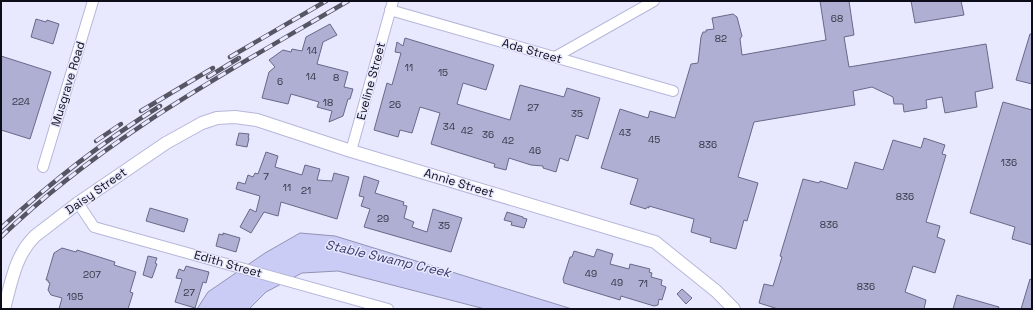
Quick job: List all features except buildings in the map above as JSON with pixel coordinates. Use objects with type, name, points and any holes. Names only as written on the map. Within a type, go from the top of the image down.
[{"type":"street","name":"Musgrave Road","points":[[43,167],[93,1]]},
{"type":"street","points":[[555,57],[654,1]]},
{"type":"street","name":"Ada Street","points":[[392,6],[673,92]]},
{"type":"street","name":"Eveline Street","points":[[351,151],[392,6]]},
{"type":"street","name":"Annie Street","points":[[166,143],[202,123],[217,118],[235,117],[257,120],[351,151],[656,242],[716,291],[734,309]]},
{"type":"street","name":"Daisy Street","points":[[4,309],[17,264],[29,242],[78,203],[166,143]]},
{"type":"street","name":"Edith Street","points":[[78,203],[94,227],[388,309]]},
{"type":"water","name":"Stable Swamp Creek","points":[[300,233],[335,236],[572,309],[485,309],[338,271],[302,273],[266,292],[249,309],[197,309],[208,292],[265,253]]},
{"type":"railway","points":[[230,57],[326,1]]},
{"type":"railway","points":[[1,237],[40,202],[123,138],[212,81],[348,1]]},
{"type":"railway","points":[[208,77],[239,58]]},
{"type":"railway","points":[[141,111],[213,68]]},
{"type":"railway","points":[[1,228],[97,148],[160,106]]},
{"type":"railway","points":[[96,141],[121,124]]}]
